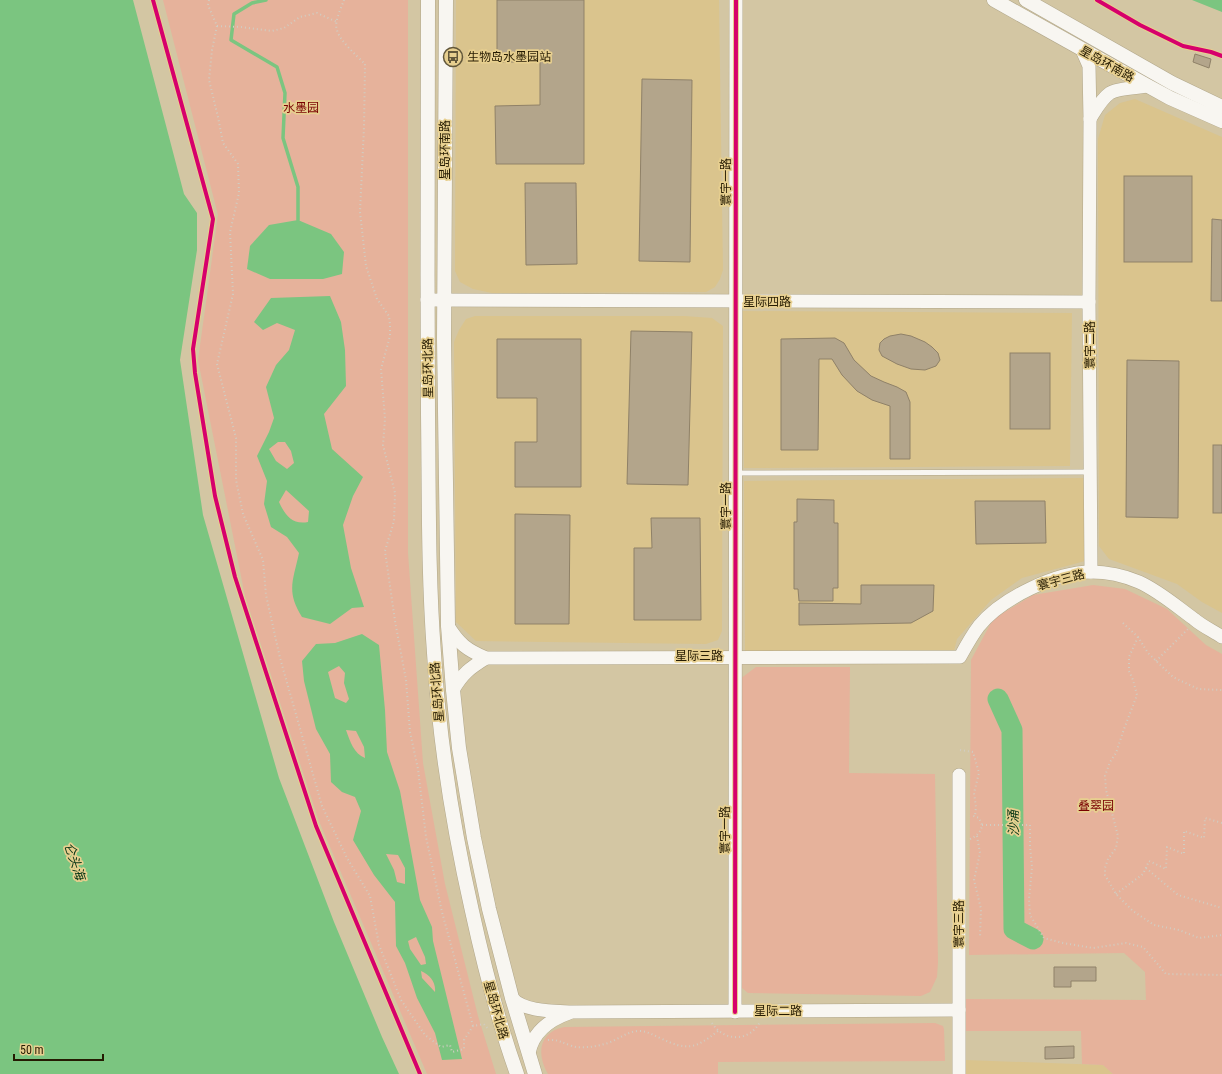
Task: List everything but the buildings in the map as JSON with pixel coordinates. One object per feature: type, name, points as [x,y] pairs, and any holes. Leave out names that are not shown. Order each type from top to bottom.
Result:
[{"type":"main road","name":"星岛环南路","points":[[427,300],[428,0]]},
{"type":"main road","name":"星岛环南路","points":[[444,301],[446,0]]},
{"type":"main road","name":"星岛环南路","points":[[994,0],[1170,98],[1222,122]]},
{"type":"main road","name":"星岛环南路","points":[[1026,0],[1172,83],[1222,107]]},
{"type":"main road","name":"星岛环北路","points":[[427,300],[430,576],[440,733],[466,886],[483,960],[505,1041],[517,1074]]},
{"type":"main road","name":"星岛环北路","points":[[444,301],[448,626],[459,748],[474,838],[489,909],[512,998],[535,1074]]},
{"type":"street","name":"寰宇一路","points":[[735,1012],[737,302],[736,0]]},
{"type":"street","name":"寰宇二路","points":[[1082,50],[1089,66],[1090,119],[1089,302],[1091,572]]},
{"type":"street","points":[[1090,119],[1109,94],[1116,91],[1148,86]]},
{"type":"street","name":"星际四路","points":[[427,300],[1089,302]]},
{"type":"street","name":"寰宇三路","points":[[960,657],[980,626],[995,610],[1014,597],[1030,588],[1049,581],[1071,574],[1091,572],[1113,574],[1138,582],[1161,594],[1195,621],[1222,637]]},
{"type":"street","name":"星际三路","points":[[448,626],[461,645],[486,658],[736,656],[960,657]]},
{"type":"street","points":[[453,690],[461,677],[470,668],[486,658]]},
{"type":"street","name":"寰宇三路","points":[[959,775],[959,1074]]},
{"type":"street","name":"星际二路","points":[[512,998],[515,1002],[523,1006],[572,1012],[959,1010]]},
{"type":"street","name":"星际二路","points":[[529,1053],[531,1044],[544,1026],[554,1019],[572,1012]]},
{"type":"lane","points":[[736,473],[1091,472]]},
{"type":"path","points":[[209,0],[208,6],[217,26],[212,50],[209,80],[223,143],[238,164],[239,193],[230,232],[233,294],[217,364],[236,438],[236,480],[243,514],[263,560],[266,595],[280,658],[322,806],[347,858],[370,896],[379,945],[401,1000],[425,1035],[441,1047],[450,1045],[452,1052],[464,1049],[464,1040],[474,1026],[484,1024],[490,1031]]},
{"type":"path","points":[[344,0],[336,22],[336,31],[365,64],[360,212],[366,266],[378,299],[389,316],[390,325],[390,336],[381,369],[384,419],[383,445],[395,493],[394,521],[385,551],[395,621],[406,680],[410,732],[418,769],[426,837],[442,912],[474,1026]]},
{"type":"path","points":[[217,26],[242,27],[272,31],[284,28],[300,17],[317,13],[336,22]]},
{"type":"path","points":[[1156,661],[1195,621]]},
{"type":"path","points":[[1123,623],[1138,637],[1148,653],[1173,678],[1198,689],[1222,690]]},
{"type":"path","points":[[1138,637],[1128,657],[1128,671],[1133,680],[1137,696],[1116,753],[1104,776],[1106,790],[1118,836],[1116,848],[1108,859],[1104,868],[1104,875],[1116,894],[1133,911],[1154,925],[1179,930],[1199,938],[1222,935]]},
{"type":"path","points":[[960,750],[973,752],[979,773],[974,793],[976,807],[975,816]]},
{"type":"path","points":[[959,814],[975,816],[979,818],[982,825],[982,829],[977,836],[970,839],[959,840]]},
{"type":"path","points":[[1116,894],[1143,874],[1149,861],[1166,869],[1167,847],[1184,854],[1184,831],[1204,838],[1205,818],[1222,824]]},
{"type":"path","points":[[982,825],[1030,825],[1032,867],[1029,899],[1030,915],[1044,938],[1063,944],[1092,948],[1126,943],[1143,947],[1166,974],[1222,975]]},
{"type":"path","points":[[977,836],[980,853],[974,880],[981,909],[980,937]]},
{"type":"path","points":[[1146,868],[1178,895],[1222,908]]},
{"type":"path","points":[[710,1020],[718,1031],[731,1037],[745,1036],[757,1028],[762,1020]]},
{"type":"path","points":[[548,1040],[558,1040],[577,1047],[591,1046],[608,1043],[629,1033],[639,1031],[650,1034],[671,1044],[684,1047],[695,1046],[718,1031]]},
{"type":"shaded area","points":[[456,0],[719,0],[723,270],[715,287],[706,292],[492,293],[473,289],[460,282],[455,271]]},
{"type":"shaded area","points":[[1135,99],[1222,137],[1222,613],[1202,602],[1177,584],[1109,559],[1099,546],[1098,139],[1105,115],[1120,103]]},
{"type":"shaded area","points":[[742,311],[1072,313],[1070,466],[744,468]]},
{"type":"shaded area","points":[[475,316],[684,316],[712,318],[723,326],[722,631],[718,640],[706,644],[476,641],[456,622],[454,342],[466,319]]},
{"type":"shaded area","points":[[1084,478],[1085,561],[1022,578],[991,600],[957,639],[954,651],[745,651],[744,481]]},
{"type":"shaded area","points":[[965,1060],[1103,1065],[1113,1074],[965,1074]]},
{"type":"green space","name":"水墨园","points":[[163,0],[408,0],[408,553],[423,763],[445,884],[478,1016],[496,1074],[427,1074],[319,821],[245,596],[198,360],[218,215]]},
{"type":"green space","name":"叠翠园","points":[[1093,585],[1125,589],[1167,609],[1206,645],[1222,654],[1222,1074],[1113,1074],[1103,1065],[1082,1064],[1081,1031],[965,1031],[965,999],[1146,1000],[1145,972],[1124,953],[969,955],[971,660],[993,619],[1033,595]]},
{"type":"green space","points":[[756,667],[850,667],[849,773],[935,774],[938,962],[937,977],[930,992],[921,996],[748,993],[742,988],[739,979],[740,679]]},
{"type":"green space","points":[[935,1023],[943,1026],[944,1029],[945,1061],[718,1062],[718,1074],[548,1074],[544,1066],[541,1052],[542,1045],[549,1034],[564,1027]]},
{"type":"water","name":"仑头海","points":[[0,0],[133,0],[184,194],[197,213],[197,250],[180,360],[203,515],[279,778],[334,922],[399,1074],[0,1074]]},
{"type":"water","points":[[1192,0],[1222,0],[1222,12]]},
{"type":"water","points":[[298,220],[331,234],[344,252],[342,274],[323,279],[270,279],[247,269],[250,246],[269,225]]},
{"type":"water","points":[[330,296],[341,322],[345,350],[346,386],[324,414],[332,449],[363,477],[353,496],[343,525],[351,568],[364,607],[352,608],[330,624],[302,617],[297,608],[292,593],[292,586],[299,553],[287,537],[271,527],[264,504],[267,481],[257,456],[274,418],[266,387],[276,365],[289,350],[295,330],[277,323],[263,330],[254,322],[271,298]],"holes":[[[278,442],[285,442],[291,451],[294,463],[287,469],[276,461],[269,449]],[[286,490],[309,511],[308,522],[302,523],[293,520],[284,511],[279,502]]]},
{"type":"water","points":[[362,634],[379,645],[387,752],[400,791],[420,900],[432,927],[433,941],[462,1059],[442,1060],[435,1033],[417,998],[405,963],[396,946],[395,902],[374,875],[353,840],[361,811],[355,797],[342,792],[331,782],[330,754],[316,729],[304,681],[302,661],[316,644],[335,643]],"holes":[[[339,666],[345,673],[344,683],[349,699],[346,703],[335,698],[328,672]],[[346,730],[356,731],[364,747],[365,758],[355,750]],[[386,854],[398,855],[405,868],[405,884],[397,882],[394,870]],[[416,937],[425,957],[426,964],[421,965],[410,949],[408,941]],[[421,971],[432,979],[435,992],[422,978]]]},
{"type":"waterway","points":[[266,0],[252,3],[234,14],[231,40],[277,67],[285,93],[283,138],[298,187],[298,220]]},
{"type":"waterway","name":"沙涌","points":[[998,699],[1012,730],[1014,929],[1033,939]]},
{"type":"cycle path","points":[[153,0],[213,219],[193,349],[195,373],[215,496],[235,577],[316,826],[420,1074]]},
{"type":"cycle path","points":[[735,1012],[736,0]]},
{"type":"cycle path","points":[[1097,0],[1140,25],[1183,46],[1222,56]]},
{"type":"place","name":"生物岛水墨园站","points":[[453,57]]}]
